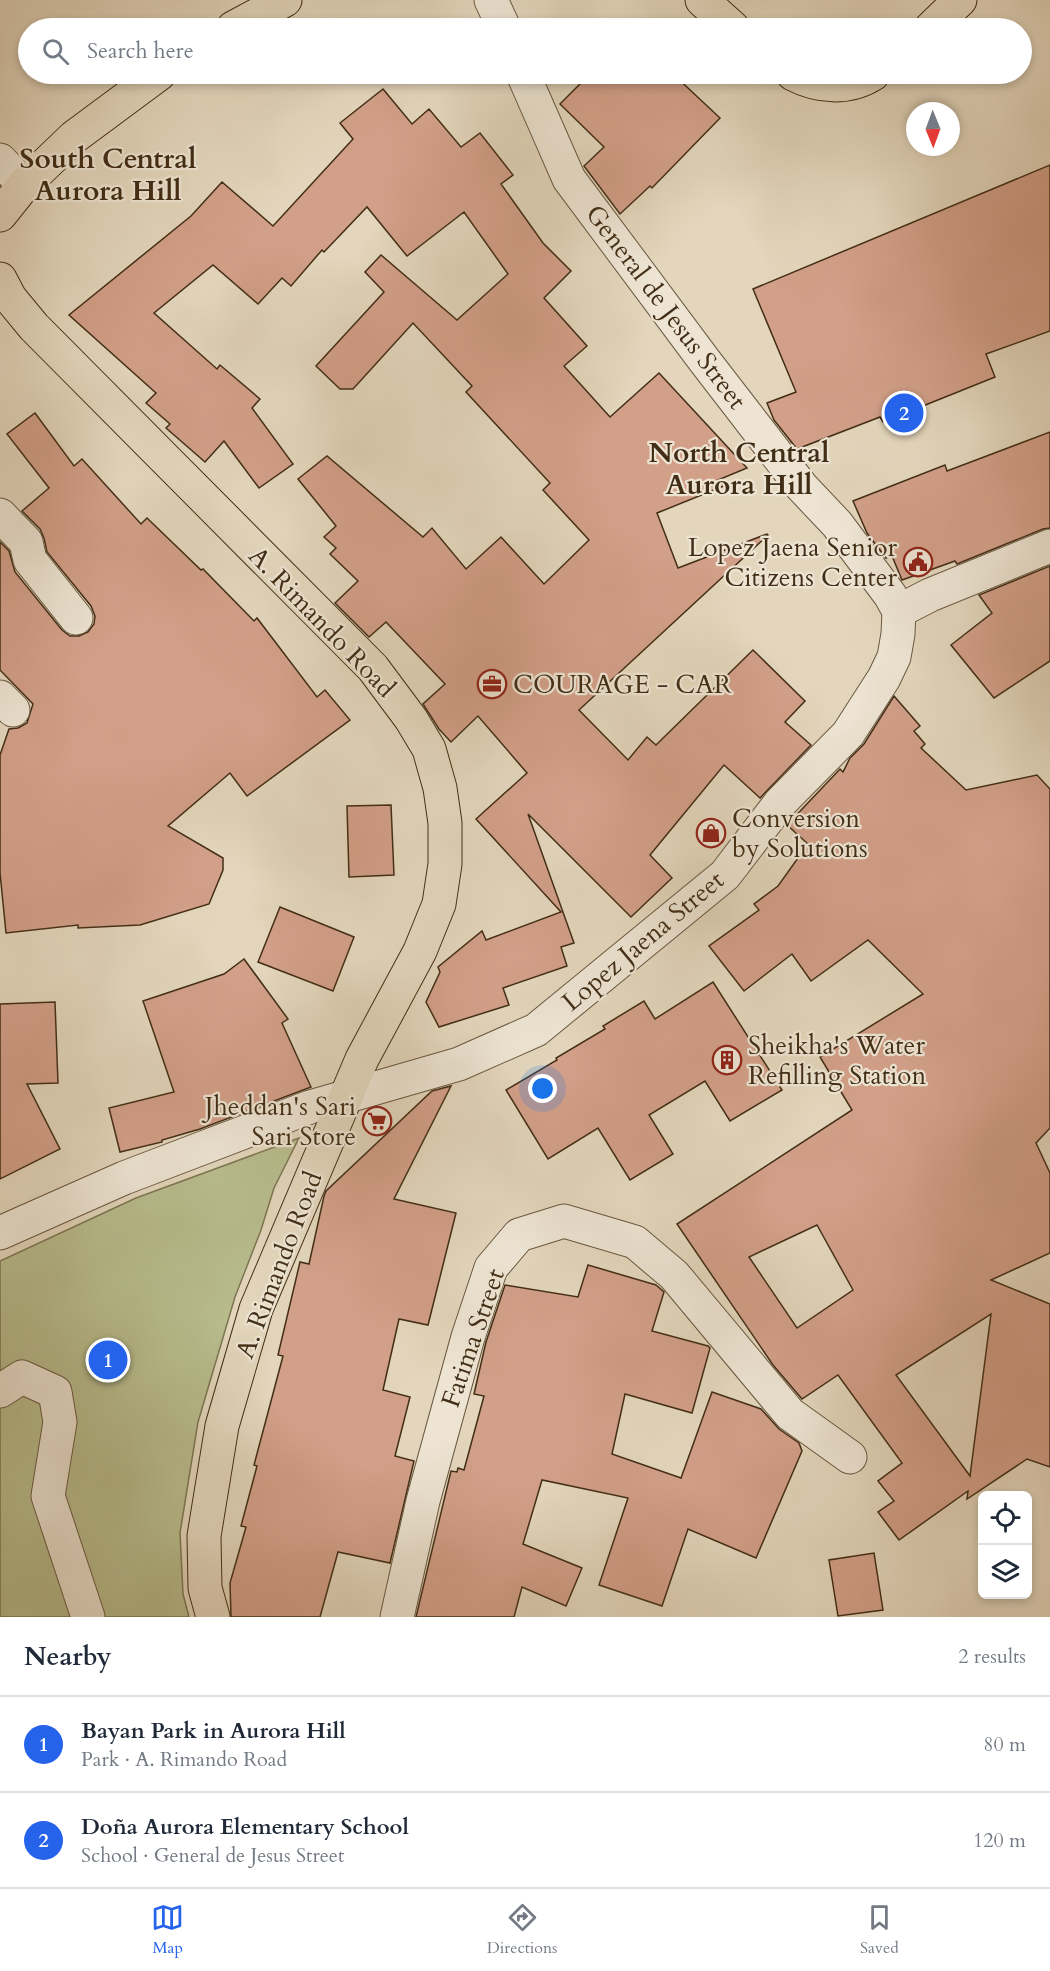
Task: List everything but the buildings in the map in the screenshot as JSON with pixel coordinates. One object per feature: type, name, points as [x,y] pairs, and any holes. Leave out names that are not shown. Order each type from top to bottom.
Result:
[{"type":"main road","points":[[252,18],[285,0]]},
{"type":"main road","points":[[702,0],[723,18]]},
{"type":"main road","points":[[941,18],[960,0]]},
{"type":"main road","points":[[0,215],[24,185],[74,137],[146,84]]},
{"type":"main road","points":[[824,84],[836,86],[843,84]]},
{"type":"main road","name":"A. Rimando Road","points":[[0,279],[10,298],[34,327],[374,668],[411,719],[429,749],[440,788],[445,823],[445,864],[439,904],[420,951],[362,1059],[256,1309],[222,1426],[204,1536],[205,1588],[213,1617]]},
{"type":"street","points":[[491,0],[499,18]]},
{"type":"street","name":"General de Jesus Street","points":[[527,84],[568,178],[802,487],[837,524],[890,595],[899,611]]},
{"type":"street","points":[[0,160],[24,185]]},
{"type":"street","points":[[0,516],[26,542],[30,560],[76,618]]},
{"type":"street","points":[[899,611],[930,595],[1050,546]]},
{"type":"street","name":"Lopez Jaena Street","points":[[0,1233],[124,1178],[310,1107],[459,1064],[536,1030],[725,875],[780,803],[848,734],[884,678],[894,657],[899,611]]},
{"type":"street","name":"Fatima Street","points":[[397,1617],[423,1501],[468,1337],[491,1268],[519,1235],[564,1221],[635,1242],[674,1275],[790,1414],[849,1456]]},
{"type":"street","points":[[0,1391],[22,1377],[55,1392],[60,1422],[48,1496],[88,1617]]},
{"type":"green space","points":[[299,1138],[274,1188],[261,1230],[235,1297],[198,1422],[180,1533],[183,1594],[189,1617],[0,1617],[0,1261],[136,1198]]},
{"type":"place","name":"Doña Aurora Elementary School","points":[[904,413]]},
{"type":"place","name":"Lopez Jaena Senior Citizens Center","points":[[918,562]]},
{"type":"place","name":"COURAGE - CAR","points":[[492,684]]},
{"type":"place","name":"Conversion by Solutions","points":[[711,833]]},
{"type":"place","name":"Sheikha's Water Refilling Station","points":[[727,1060]]},
{"type":"place","name":"Jheddan's Sari Sari Store","points":[[377,1121]]},
{"type":"place","name":"Bayan Park in Aurora Hill","points":[[108,1360]]},
{"type":"district","name":"South Central Aurora Hill","points":[[108,175]]},
{"type":"district","name":"North Central Aurora Hill","points":[[739,469]]}]
